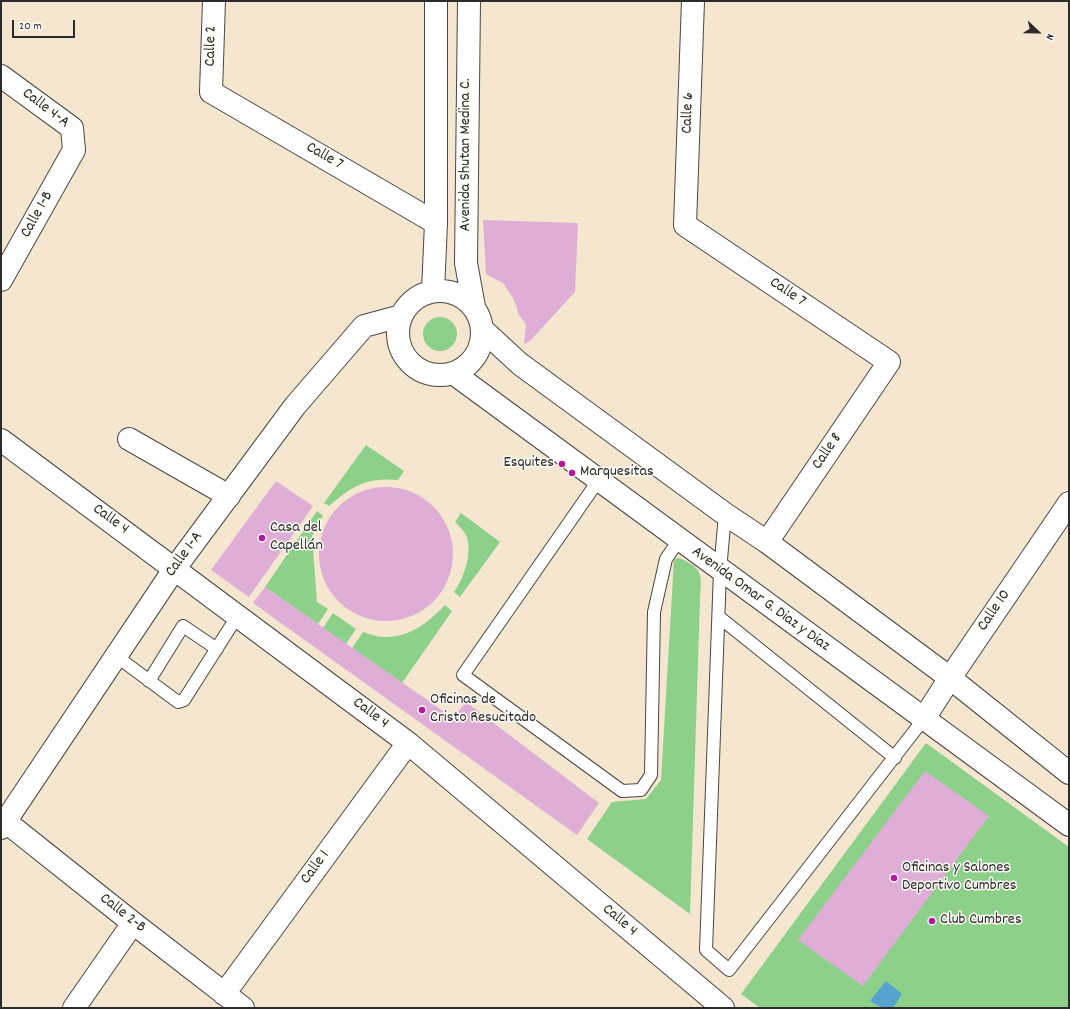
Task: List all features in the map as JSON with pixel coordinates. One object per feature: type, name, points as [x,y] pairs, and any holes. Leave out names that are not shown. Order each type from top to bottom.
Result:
[{"type":"street","name":"Calle 2","points":[[211,92],[214,1]]},
{"type":"street","name":"Avenida Shutan Medina C.","points":[[433,291],[436,223],[436,1]]},
{"type":"street","name":"Avenida Shutan Medina C.","points":[[469,1],[466,263],[474,308]]},
{"type":"street","name":"Calle 6","points":[[684,224],[693,1]]},
{"type":"street","name":"Calle 4-A","points":[[1,76],[72,128],[74,150]]},
{"type":"street","name":"Calle 7","points":[[211,92],[436,223]]},
{"type":"street","name":"Calle 1-B","points":[[1,280],[74,150]]},
{"type":"street","name":"Calle 7","points":[[684,224],[889,362]]},
{"type":"street","points":[[433,291],[448,291],[462,297],[474,308],[482,329],[481,343],[475,356],[466,366],[453,373],[441,375],[428,374],[416,368],[407,360],[401,349],[398,336],[401,316],[414,300],[433,291]]},
{"type":"street","name":"Calle 1-A","points":[[2,822],[175,568],[295,406],[364,326],[401,316]]},
{"type":"street","points":[[482,329],[520,364],[725,514],[767,542],[950,678],[1069,773]]},
{"type":"street","name":"Calle 8","points":[[767,542],[889,362]]},
{"type":"street","name":"Avenida Omar G. Diaz y Diaz","points":[[453,373],[923,720],[1069,825]]},
{"type":"street","points":[[129,439],[229,496]]},
{"type":"street","name":"Calle 4","points":[[1,440],[175,568],[408,743],[723,1008]]},
{"type":"street","name":"Calle 10","points":[[923,720],[1069,503]]},
{"type":"street","name":"Calle 1","points":[[224,994],[408,743]]},
{"type":"street","name":"Calle 2-B","points":[[2,822],[244,1008]]},
{"type":"street","points":[[74,1008],[133,923]]},
{"type":"lane","points":[[598,481],[463,675],[622,791],[640,790],[651,775],[654,612],[666,559],[679,540]]},
{"type":"lane","points":[[725,514],[720,571],[706,950],[730,970],[923,720]]},
{"type":"lane","points":[[116,656],[178,702],[184,700],[238,615]]},
{"type":"lane","points":[[719,617],[895,758]]},
{"type":"lane","points":[[149,681],[183,626],[216,649]]},
{"type":"green space","points":[[443,317],[450,319],[455,324],[457,334],[455,344],[450,349],[437,351],[430,349],[425,344],[423,331],[425,324],[430,319]]},
{"type":"green space","points":[[366,445],[404,471],[398,480],[377,480],[360,484],[345,493],[329,506],[324,503]]},
{"type":"green space","points":[[317,511],[323,516],[312,536],[317,602],[328,609],[318,624],[265,587]]},
{"type":"green space","points":[[461,513],[500,542],[460,597],[454,592],[464,573],[468,558],[467,537],[455,522]]},
{"type":"green space","points":[[679,558],[693,565],[697,569],[701,578],[690,914],[587,839],[612,802],[646,799],[661,780],[674,559]]},
{"type":"green space","points":[[445,605],[452,611],[402,683],[352,648],[363,632],[381,637],[402,635],[418,628]]},
{"type":"green space","points":[[333,613],[356,629],[346,644],[323,628]]},
{"type":"green space","name":"Club Cumbres","points":[[926,743],[1069,847],[1069,1008],[760,1008],[741,994]]},
{"type":"water","points":[[886,981],[902,994],[893,1008],[882,1008],[870,1001]]},
{"type":"building","points":[[483,220],[578,223],[575,292],[530,341],[524,344],[526,324],[519,315],[514,300],[503,283],[486,274]]},
{"type":"building","name":"Casa del Capellán","points":[[276,481],[313,506],[249,597],[211,570]]},
{"type":"building","points":[[379,487],[393,487],[412,492],[434,506],[448,528],[452,541],[452,567],[448,580],[434,602],[412,616],[393,621],[379,621],[360,616],[338,602],[324,580],[319,561],[319,547],[324,528],[338,506],[360,492]]},
{"type":"building","name":"Oficinas de Cristo Resucitado","points":[[265,587],[453,718],[466,702],[599,803],[577,835],[253,603]]},
{"type":"building","name":"Oficinas y Salones Deportivo Cumbres","points":[[925,771],[989,816],[863,986],[798,940]]},
{"type":"place","name":"Esquites","points":[[562,464]]},
{"type":"place","name":"Marquesitas","points":[[572,473]]},
{"type":"place","name":"Casa del Capellán","points":[[262,538]]},
{"type":"place","name":"Oficinas de Cristo Resucitado","points":[[422,710]]},
{"type":"place","name":"Oficinas y Salones Deportivo Cumbres","points":[[894,878]]},
{"type":"place","name":"Club Cumbres","points":[[932,921]]}]
